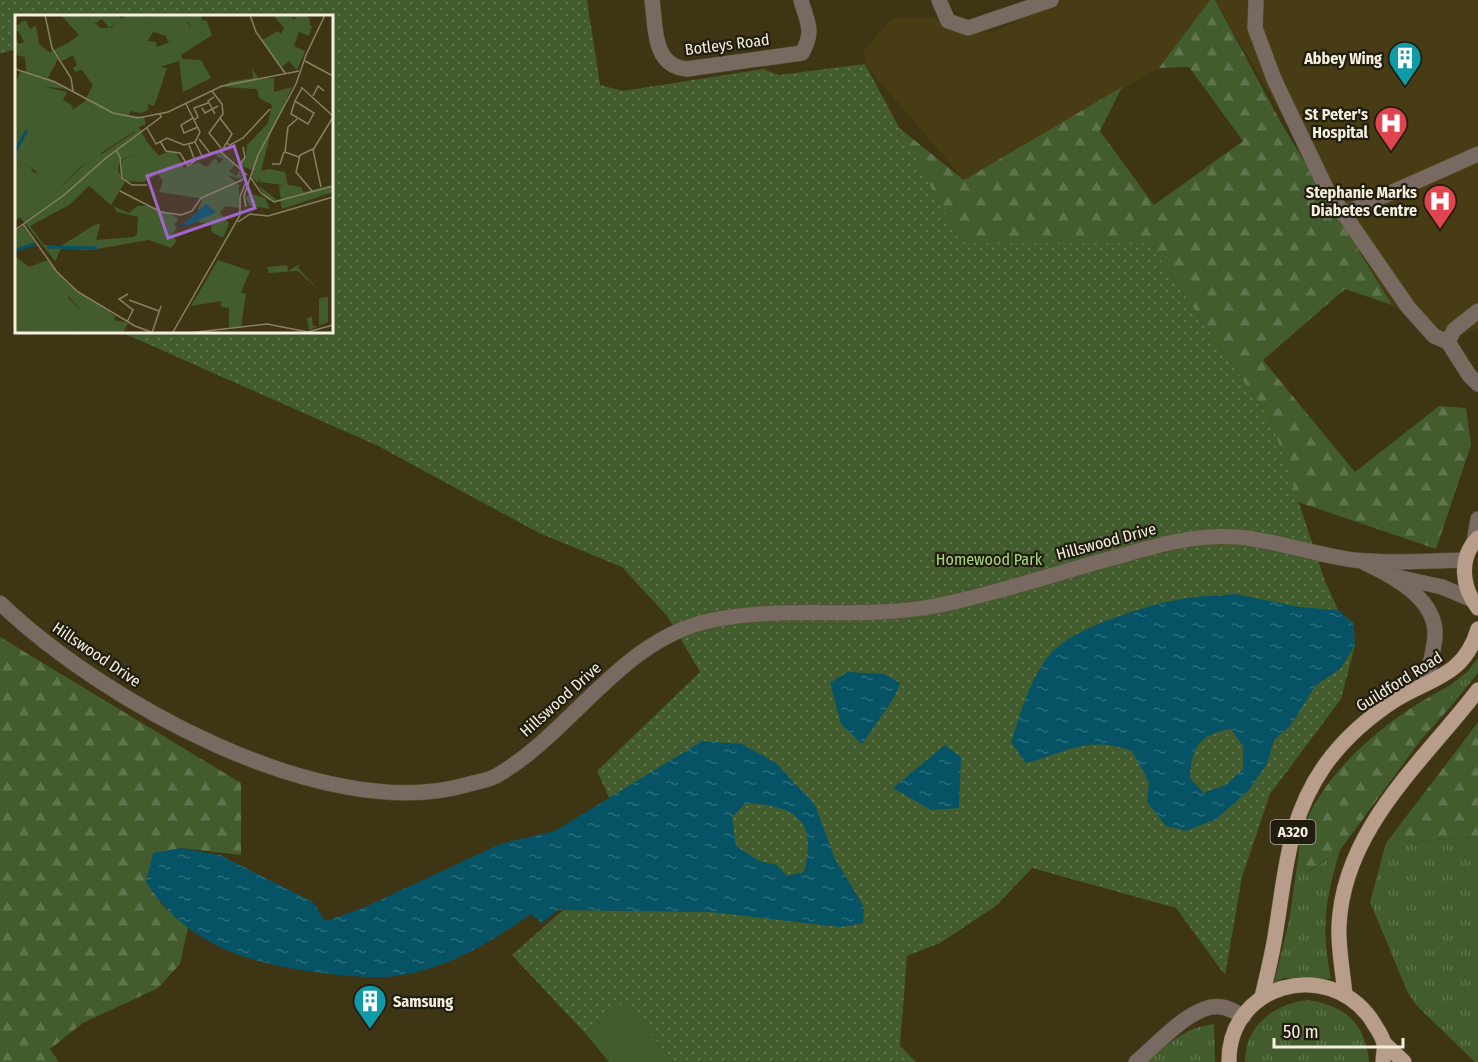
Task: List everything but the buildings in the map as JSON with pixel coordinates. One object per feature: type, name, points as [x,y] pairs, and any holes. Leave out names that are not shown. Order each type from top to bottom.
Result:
[{"type":"main road","points":[[1474,604],[1466,587],[1465,560],[1476,540]]},
{"type":"main road","name":"Guildford Road","points":[[1262,997],[1276,931],[1285,859],[1299,810],[1326,765],[1361,725],[1426,682],[1460,664],[1472,648],[1478,629]]},
{"type":"main road","points":[[1345,995],[1338,927],[1351,864],[1374,820],[1393,793],[1478,690]]},
{"type":"main road","points":[[1229,1062],[1233,1035],[1244,1016],[1262,997],[1278,989],[1312,984],[1330,987],[1345,995],[1366,1012],[1384,1042],[1404,1062]]},
{"type":"main road","points":[[1383,1062],[1384,1042]]},
{"type":"street","name":"Botleys Road","points":[[652,0],[659,49],[663,58],[677,68],[687,69],[802,53],[810,38],[809,22],[801,0]]},
{"type":"street","points":[[939,0],[948,21],[968,28],[1051,0]]},
{"type":"street","points":[[1257,0],[1255,28],[1274,79],[1326,188],[1408,307],[1434,336],[1448,342],[1478,384]]},
{"type":"street","points":[[1343,214],[1478,154]]},
{"type":"street","points":[[1448,342],[1454,330],[1478,311]]},
{"type":"street","points":[[1476,540],[1478,519]]},
{"type":"street","name":"Hillswood Drive","points":[[0,603],[22,624],[75,663],[154,714],[236,754],[314,780],[372,792],[440,793],[493,777],[549,738],[606,680],[669,635],[710,620],[771,613],[852,615],[932,606],[1178,539],[1237,537],[1359,561],[1465,560]]},
{"type":"street","name":"Hillswood Drive","points":[[1359,561],[1391,575],[1442,588],[1474,604]]},
{"type":"street","name":"Hillswood Drive","points":[[1391,575],[1410,590],[1428,609],[1435,634],[1426,682]]},
{"type":"street","points":[[1136,1062],[1170,1031],[1200,1011],[1223,1006],[1244,1016]]},
{"type":"shaded area","points":[[1060,0],[1210,0],[1159,68],[964,180],[865,64],[864,50],[892,18],[936,18],[958,33],[995,32]]},
{"type":"shaded area","name":"St Peter's Hospital","points":[[1215,0],[1478,0],[1478,328],[1448,342],[1392,305]]},
{"type":"green space","name":"Homewood Park","points":[[0,0],[587,0],[600,85],[623,91],[763,69],[779,75],[865,64],[961,243],[1149,243],[1272,423],[1325,581],[1338,610],[1353,623],[1355,645],[1341,699],[1270,794],[1242,877],[1225,975],[1176,908],[1032,868],[996,906],[940,943],[907,956],[900,1046],[916,1062],[674,1062],[624,1003],[585,1033],[512,955],[563,910],[660,911],[597,771],[700,672],[668,617],[622,567],[539,533],[378,446],[123,333],[333,333],[333,15],[15,15],[15,49],[0,54]]},
{"type":"green space","points":[[1210,0],[1215,0],[1280,121],[1392,305],[1345,289],[1263,360],[1355,472],[1439,406],[1466,408],[1471,445],[1436,549],[1298,502],[1272,423],[1149,243],[961,243],[898,127],[964,180],[1122,87],[1100,131],[1154,205],[1243,141],[1189,67],[1159,68]]},
{"type":"green space","points":[[0,637],[241,783],[241,855],[181,848],[160,903],[188,927],[180,964],[158,988],[83,1023],[50,1049],[59,1062],[0,1062]]},
{"type":"green space","points":[[1478,658],[1478,673],[1452,705],[1449,686],[1468,671]]},
{"type":"green space","points":[[1449,686],[1452,705],[1420,741],[1340,850],[1308,872],[1297,866],[1303,829],[1314,806],[1344,764],[1363,745],[1405,712]]},
{"type":"green space","points":[[1478,722],[1478,837],[1386,843],[1473,729]]},
{"type":"green space","points":[[1478,837],[1478,1062],[1475,1062],[1416,1005],[1407,991],[1370,902],[1386,843]]},
{"type":"green space","points":[[1340,850],[1326,914],[1326,944],[1331,979],[1284,978],[1274,983],[1289,921],[1297,866],[1309,872]]},
{"type":"green space","points":[[1308,1000],[1333,1007],[1351,1019],[1363,1037],[1369,1062],[1245,1062],[1250,1037],[1264,1019],[1284,1006]]},
{"type":"green space","points":[[624,1003],[674,1062],[609,1062],[585,1033]]},
{"type":"green space","points":[[1214,1024],[1215,1062],[1147,1062],[1185,1033]]},
{"type":"water","points":[[1235,594],[1300,607],[1338,610],[1353,623],[1355,645],[1341,668],[1315,686],[1290,726],[1274,740],[1267,764],[1248,791],[1216,819],[1186,831],[1166,826],[1147,802],[1149,782],[1132,751],[1117,746],[1078,747],[1026,763],[1011,742],[1037,674],[1050,654],[1061,645],[1091,627],[1162,603]],"holes":[[[1231,729],[1243,746],[1243,769],[1226,785],[1203,793],[1190,778],[1195,750],[1212,734]]]},
{"type":"water","points":[[848,672],[884,674],[900,683],[895,696],[862,744],[841,724],[830,683]]},
{"type":"water","points":[[702,741],[742,744],[776,763],[815,805],[835,859],[864,907],[863,923],[841,927],[711,912],[558,910],[542,923],[531,914],[483,945],[431,968],[405,975],[357,976],[277,966],[227,950],[183,924],[163,905],[146,882],[153,853],[181,848],[220,855],[313,902],[325,921],[363,908],[500,844],[555,831]],"holes":[[[746,803],[790,812],[805,828],[808,854],[804,872],[787,876],[777,865],[759,861],[736,846],[732,817]]]},
{"type":"water","points":[[945,745],[961,757],[959,808],[931,810],[893,788]]},
{"type":"place","name":"Abbey Wing","points":[[1405,87]]},
{"type":"place","name":"St Peter's Hospital","points":[[1391,152]]},
{"type":"place","name":"Stephanie Marks Diabetes Centre","points":[[1440,230]]},
{"type":"place","name":"Samsung","points":[[370,1030]]}]
